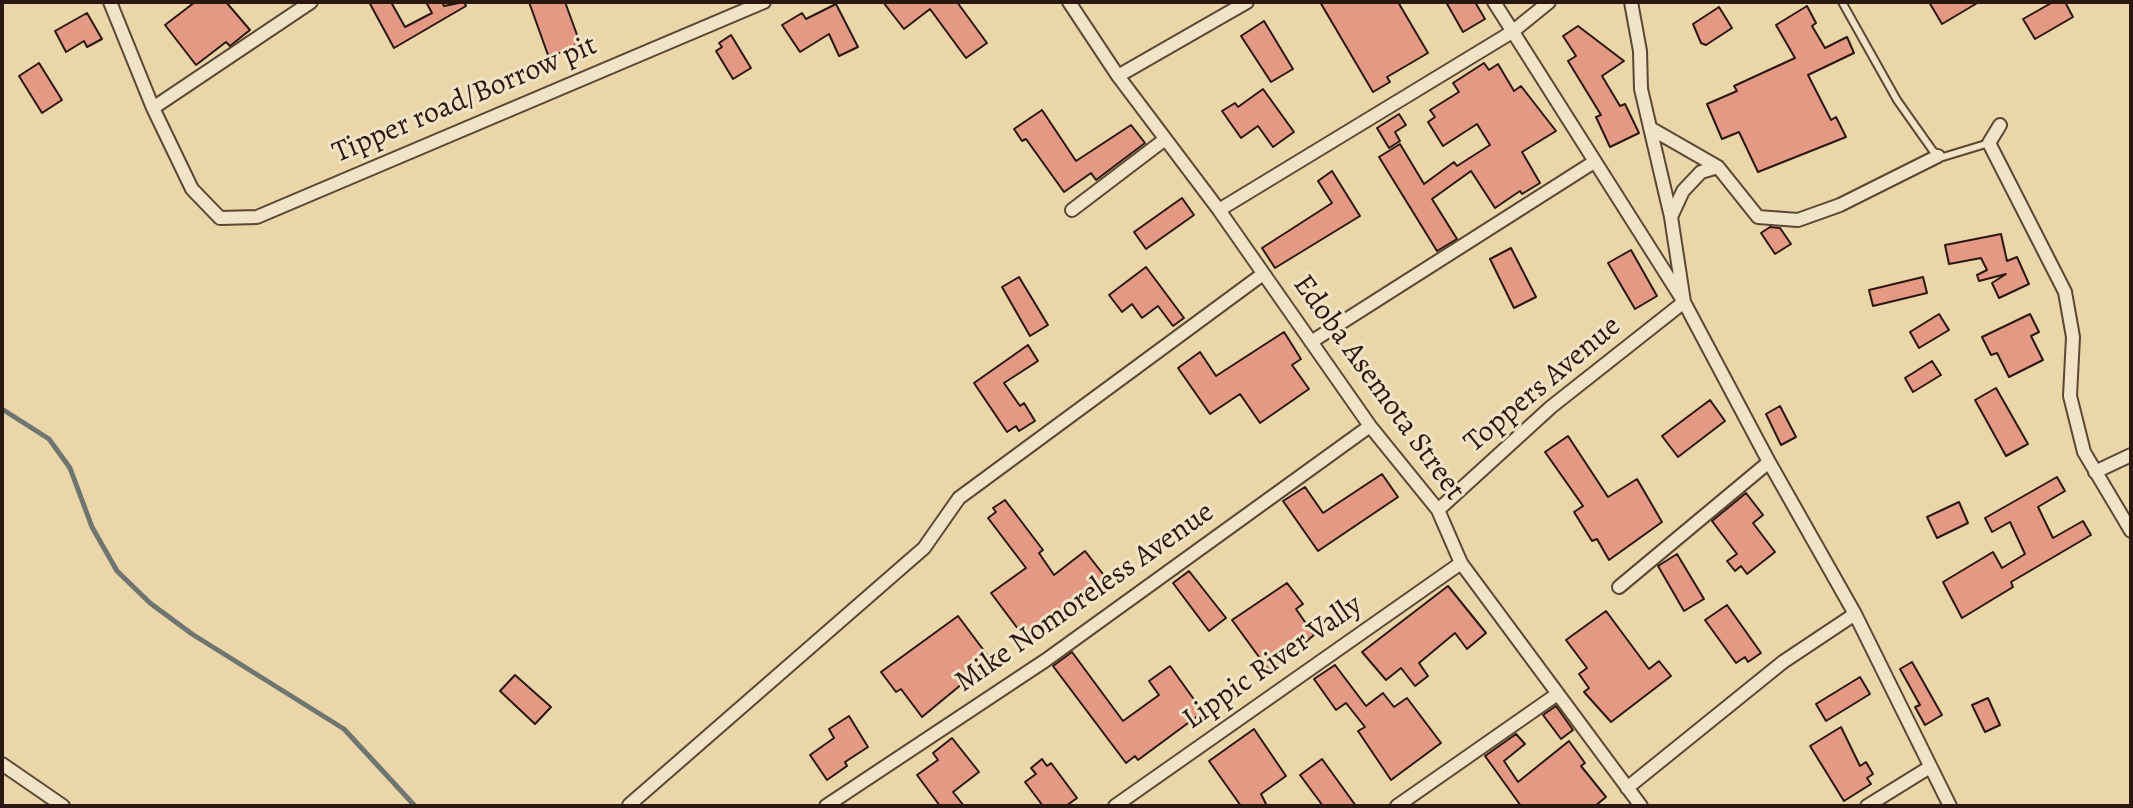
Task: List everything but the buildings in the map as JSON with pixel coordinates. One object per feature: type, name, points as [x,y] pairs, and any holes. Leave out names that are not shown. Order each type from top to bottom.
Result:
[{"type":"street","name":"Tipper road/Borrow pit","points":[[110,2],[153,108],[192,189],[220,218],[257,217],[764,2]]},
{"type":"street","points":[[153,108],[311,2]]},
{"type":"street","name":"Edoba Asemota Street","points":[[1069,2],[1118,76],[1219,210],[1370,426],[1438,510],[1461,563],[1641,806]]},
{"type":"street","points":[[1118,76],[1247,2]]},
{"type":"street","points":[[1494,2],[1684,302],[1855,614],[1950,806]]},
{"type":"street","points":[[1219,210],[1512,32],[1549,2]]},
{"type":"street","points":[[1631,2],[1640,51],[1641,89],[1671,217],[1684,302]]},
{"type":"street","points":[[2000,125],[1989,143],[2065,292],[2073,337],[2070,396],[2084,452],[2131,531]]},
{"type":"street","points":[[1650,128],[1718,167],[1758,217],[1798,220],[1840,205],[1938,156]]},
{"type":"street","points":[[1072,210],[1164,140]]},
{"type":"street","points":[[1311,342],[1594,162]]},
{"type":"street","points":[[1671,217],[1683,191],[1701,172],[1718,167]]},
{"type":"street","points":[[629,805],[924,548],[959,498],[1263,274]]},
{"type":"street","name":"Toppers Avenue","points":[[1438,510],[1551,407],[1684,302]]},
{"type":"street","name":"Mike Nomoreless Avenue","points":[[826,806],[1046,660],[1370,426]]},
{"type":"street","points":[[2095,472],[2131,455]]},
{"type":"street","points":[[1619,587],[1769,462]]},
{"type":"street","name":"Lippic River Vally","points":[[1115,806],[1461,563]]},
{"type":"street","points":[[1627,788],[1783,662],[1855,614]]},
{"type":"street","points":[[1397,806],[1556,695]]},
{"type":"street","points":[[2,764],[60,805]]},
{"type":"street","points":[[1867,806],[1930,767]]},
{"type":"lane","points":[[1842,2],[1897,100],[1938,156],[1989,143]]},
{"type":"waterway","points":[[2,409],[49,439],[70,468],[92,527],[117,571],[150,603],[192,634],[344,729],[415,806]]}]
